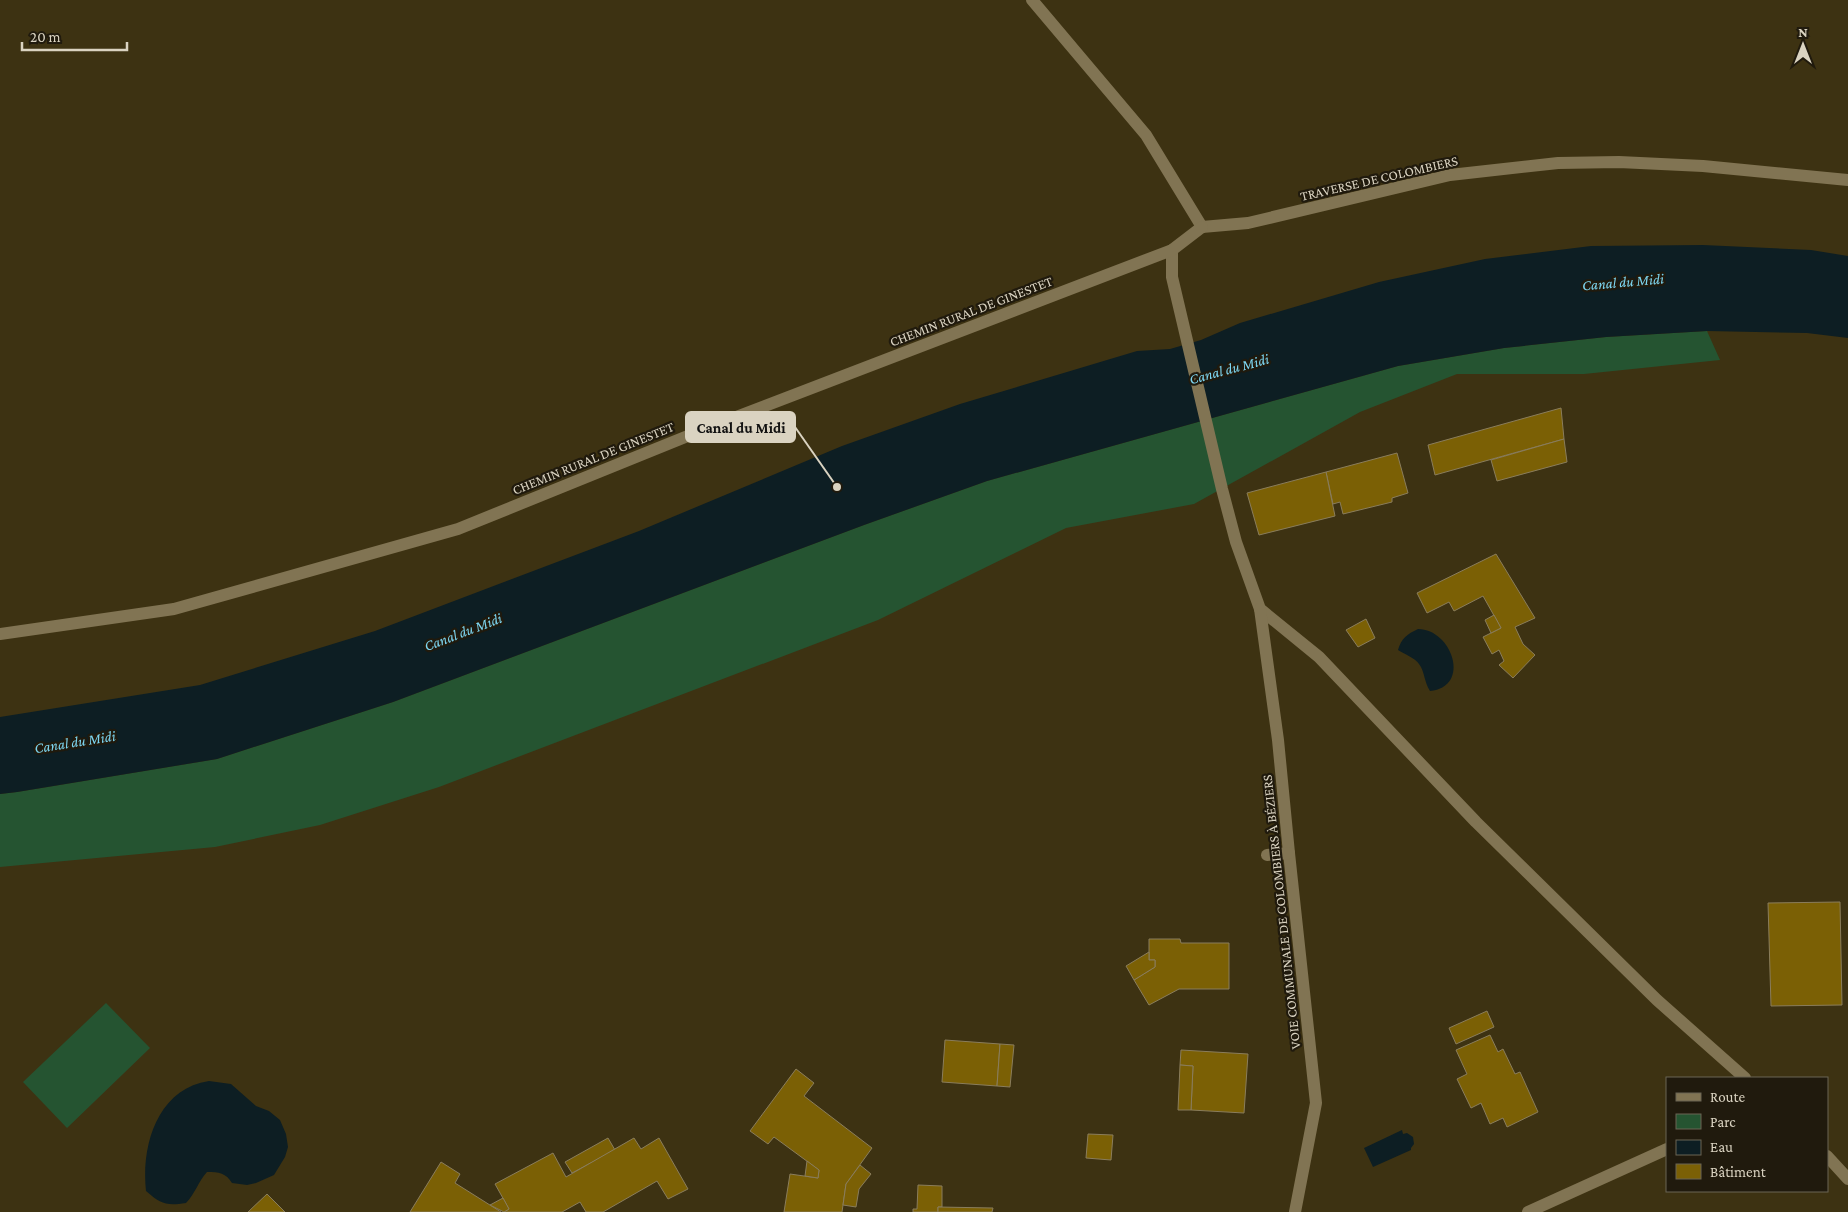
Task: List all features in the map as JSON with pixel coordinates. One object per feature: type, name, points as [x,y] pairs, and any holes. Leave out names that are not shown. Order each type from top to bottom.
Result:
[{"type":"street","points":[[1032,0],[1146,135],[1202,227]]},
{"type":"street","name":"TRAVERSE DE COLOMBIERS","points":[[1202,227],[1248,223],[1450,175],[1558,163],[1619,162],[1703,166],[1848,180]]},
{"type":"street","name":"CHEMIN RURAL DE GINESTET","points":[[0,634],[174,608],[458,530],[710,427],[1172,250],[1202,227]]},
{"type":"street","name":"VOIE COMMUNALE DE COLOMBIERS À BÉZIERS","points":[[1172,250],[1172,276],[1217,472],[1236,542],[1260,608],[1278,740],[1316,1103],[1295,1212]]},
{"type":"street","points":[[1260,608],[1319,656],[1476,822],[1657,1000],[1744,1077]]},
{"type":"street","points":[[1267,855],[1289,853]]},
{"type":"street","points":[[1528,1212],[1666,1148]]},
{"type":"street","points":[[1828,1157],[1848,1179]]},
{"type":"green space","points":[[1707,331],[1720,360],[1584,374],[1457,374],[1360,412],[1194,504],[1066,528],[878,620],[439,787],[320,825],[215,847],[0,867],[0,794],[217,759],[393,702],[864,525],[987,481],[1398,366],[1504,348],[1606,337]]},
{"type":"green space","points":[[106,1003],[150,1048],[67,1128],[23,1082]]},
{"type":"water","points":[[1703,245],[1811,250],[1848,256],[1848,338],[1807,333],[1707,331],[1606,337],[1504,348],[1398,366],[987,481],[864,525],[393,702],[217,759],[0,794],[0,717],[200,685],[375,631],[639,531],[842,446],[960,404],[1137,351],[1170,349],[1201,340],[1240,323],[1379,282],[1485,259],[1591,246]]},
{"type":"water","points":[[1418,629],[1430,632],[1440,638],[1448,648],[1454,670],[1451,680],[1443,687],[1430,691],[1419,664],[1398,650],[1405,637]]},
{"type":"water","points":[[209,1081],[231,1084],[256,1106],[269,1111],[280,1120],[286,1134],[288,1147],[285,1157],[274,1175],[256,1183],[247,1185],[232,1183],[222,1174],[207,1172],[186,1203],[164,1203],[146,1191],[146,1156],[156,1122],[165,1107],[177,1095],[191,1086]]},
{"type":"water","points":[[1402,1130],[1403,1134],[1407,1133],[1413,1137],[1414,1144],[1411,1150],[1373,1167],[1364,1148]]},
{"type":"building","points":[[1561,408],[1564,439],[1435,475],[1428,445]]},
{"type":"building","points":[[1564,439],[1567,462],[1497,481],[1491,460]]},
{"type":"building","points":[[1397,453],[1408,493],[1392,498],[1392,502],[1343,514],[1340,502],[1333,504],[1326,472]]},
{"type":"building","points":[[1326,472],[1335,516],[1259,535],[1247,493]]},
{"type":"building","points":[[1496,554],[1535,618],[1515,627],[1523,644],[1535,655],[1513,678],[1499,665],[1504,661],[1499,650],[1492,654],[1483,637],[1501,628],[1483,596],[1454,611],[1449,602],[1427,613],[1417,593]]},
{"type":"building","points":[[1494,615],[1501,628],[1491,633],[1485,620]]},
{"type":"building","points":[[1366,619],[1375,638],[1358,647],[1346,630]]},
{"type":"building","points":[[1840,902],[1842,1005],[1771,1006],[1768,903]]},
{"type":"building","points":[[1149,939],[1180,939],[1181,943],[1229,943],[1229,989],[1179,989],[1149,1005],[1134,980],[1155,967],[1155,960],[1149,960]]},
{"type":"building","points":[[1149,952],[1149,960],[1155,960],[1155,967],[1134,980],[1126,966]]},
{"type":"building","points":[[1487,1011],[1494,1027],[1456,1044],[1449,1028]]},
{"type":"building","points":[[1490,1035],[1498,1052],[1503,1049],[1515,1074],[1520,1072],[1538,1112],[1507,1127],[1503,1118],[1490,1124],[1481,1103],[1471,1108],[1457,1079],[1467,1074],[1456,1050]]},
{"type":"building","points":[[945,1040],[1000,1044],[997,1086],[942,1082]]},
{"type":"building","points":[[1000,1044],[1014,1045],[1010,1087],[997,1086]]},
{"type":"building","points":[[1181,1050],[1248,1054],[1244,1113],[1191,1110],[1193,1066],[1180,1065]]},
{"type":"building","points":[[1180,1065],[1193,1066],[1191,1110],[1178,1110]]},
{"type":"building","points":[[796,1069],[814,1083],[804,1096],[872,1148],[846,1184],[842,1212],[784,1212],[790,1174],[818,1178],[819,1170],[774,1137],[768,1144],[750,1131]]},
{"type":"building","points":[[1088,1134],[1113,1135],[1111,1160],[1086,1158]]},
{"type":"building","points":[[608,1138],[615,1150],[572,1173],[565,1162]]},
{"type":"building","points":[[634,1138],[641,1149],[659,1138],[688,1189],[668,1199],[657,1181],[603,1212],[586,1212],[580,1202],[562,1212],[504,1212],[509,1209],[495,1184],[553,1153],[566,1177]]},
{"type":"building","points":[[807,1161],[819,1170],[818,1178],[805,1176]]},
{"type":"building","points":[[441,1162],[460,1174],[455,1183],[501,1212],[410,1212]]},
{"type":"building","points":[[860,1165],[871,1174],[859,1189],[856,1207],[843,1205],[846,1184]]},
{"type":"building","points":[[918,1185],[942,1186],[942,1207],[938,1207],[938,1212],[913,1212],[913,1209],[917,1209]]},
{"type":"building","points":[[267,1194],[285,1212],[248,1212]]},
{"type":"building","points":[[503,1198],[509,1209],[504,1212],[490,1205]]},
{"type":"building","points":[[938,1207],[993,1208],[992,1212],[938,1212]]},
{"type":"place","name":"Canal du Midi","points":[[837,487]]}]
